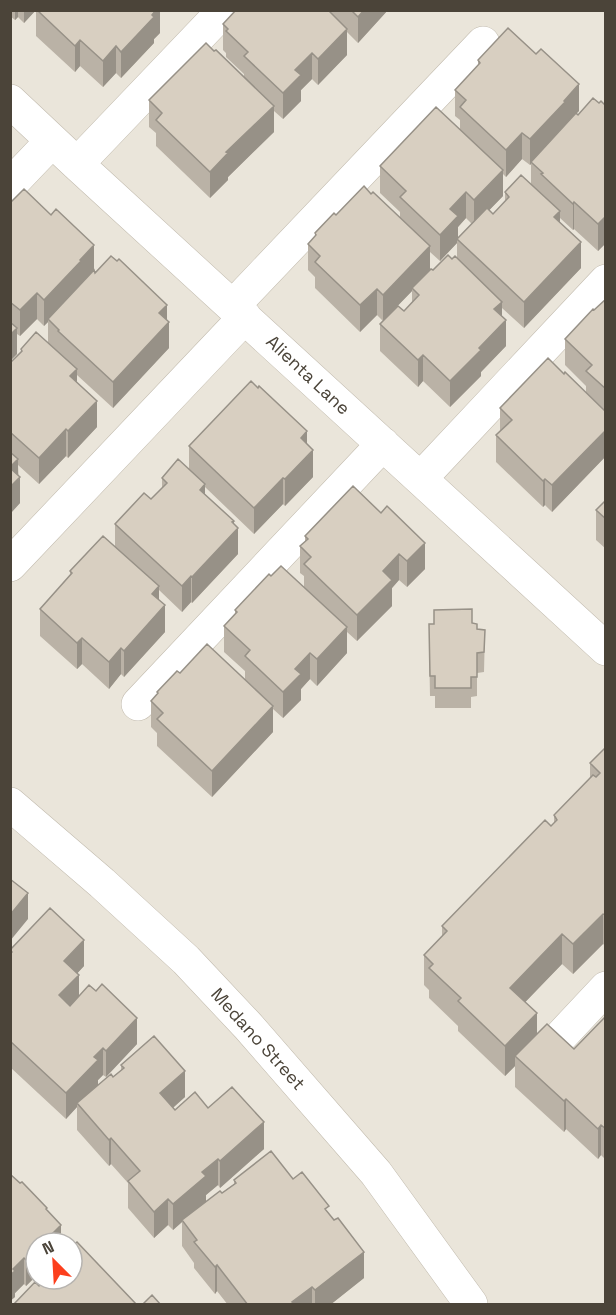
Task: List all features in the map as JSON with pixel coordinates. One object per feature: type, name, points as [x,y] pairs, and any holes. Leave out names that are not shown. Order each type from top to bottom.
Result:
[{"type":"street","points":[[77,164],[224,10]]},
{"type":"street","points":[[10,565],[483,43]]},
{"type":"street","name":"Alienta Lane","points":[[10,101],[606,649]]},
{"type":"street","points":[[10,185],[52,141]]},
{"type":"street","points":[[421,478],[606,281]]},
{"type":"street","points":[[138,704],[383,444]]},
{"type":"street","name":"Medano Street","points":[[10,804],[102,883],[186,960],[248,1026],[376,1173],[471,1305]]},
{"type":"street","points":[[562,1035],[606,988]]},
{"type":"shaded area","points":[[10,11],[605,11],[605,1304],[11,1304]]},
{"type":"building","points":[[37,10],[156,10],[152,15],[154,17],[121,52],[116,46],[103,61],[80,40],[75,46]]},
{"type":"building","points":[[236,10],[328,10],[347,29],[318,59],[312,53],[295,70],[301,75],[283,93],[244,56],[248,52],[226,31],[228,29],[223,24]]},
{"type":"building","points":[[351,10],[364,10],[358,17]]},
{"type":"building","points":[[508,28],[536,54],[541,49],[579,84],[530,139],[522,133],[506,150],[460,107],[466,100],[455,90],[480,63],[478,60]]},
{"type":"building","points":[[206,43],[274,106],[226,152],[228,153],[210,172],[156,120],[162,113],[149,100]]},
{"type":"building","points":[[593,98],[606,106],[606,216],[598,224],[574,202],[573,204],[531,162]]},
{"type":"building","points":[[436,107],[503,170],[474,200],[466,192],[450,209],[458,216],[440,235],[400,197],[406,191],[380,166]]},
{"type":"building","points":[[521,175],[560,211],[554,217],[581,242],[524,302],[457,239],[487,208],[493,214],[509,197],[505,192]]},
{"type":"building","points":[[364,186],[430,246],[383,295],[377,289],[360,305],[315,262],[320,256],[308,244],[334,213],[336,215]]},
{"type":"building","points":[[24,189],[51,215],[56,209],[94,245],[44,300],[37,293],[20,310],[10,302],[10,203]]},
{"type":"building","points":[[448,255],[452,259],[455,256],[502,302],[494,309],[506,320],[479,348],[481,350],[450,381],[423,355],[418,360],[380,324],[398,306],[404,311],[419,295],[412,288]]},
{"type":"building","points":[[111,256],[117,261],[119,259],[167,305],[159,313],[169,322],[113,382],[48,319],[94,270],[95,273]]},
{"type":"building","points":[[606,299],[606,389],[586,371],[592,365],[565,339],[593,309]]},
{"type":"building","points":[[10,322],[17,328],[10,335]]},
{"type":"building","points":[[36,332],[77,369],[70,376],[97,401],[39,458],[10,432],[10,363]]},
{"type":"building","points":[[548,358],[606,412],[606,430],[552,485],[545,479],[543,481],[496,435],[512,420],[500,408]]},
{"type":"building","points":[[251,381],[307,431],[301,438],[313,450],[254,508],[189,446]]},
{"type":"building","points":[[10,452],[18,459],[10,467]]},
{"type":"building","points":[[178,459],[205,484],[200,490],[234,521],[232,522],[238,528],[182,586],[115,524],[144,493],[151,499],[167,483],[162,478]]},
{"type":"building","points":[[10,468],[20,477],[10,487]]},
{"type":"building","points":[[353,486],[381,513],[387,506],[425,543],[407,561],[399,554],[383,571],[392,580],[357,615],[304,564],[311,557],[300,546],[308,539],[305,536]]},
{"type":"building","points":[[606,500],[606,519],[596,510]]},
{"type":"building","points":[[103,536],[159,586],[152,594],[165,605],[124,651],[121,648],[109,662],[82,638],[77,643],[40,609],[72,573],[70,571]]},
{"type":"building","points":[[281,566],[347,627],[317,659],[310,653],[295,669],[301,674],[283,692],[245,656],[250,650],[224,626],[237,612],[235,610],[269,574],[271,576]]},
{"type":"building","points":[[472,609],[472,623],[477,624],[477,629],[485,630],[484,652],[477,653],[477,677],[471,677],[471,688],[435,688],[435,676],[430,676],[429,624],[434,624],[434,610]]},
{"type":"building","points":[[207,644],[273,706],[212,771],[157,719],[163,713],[151,701],[177,671],[180,673]]},
{"type":"building","points":[[606,747],[606,915],[603,914],[573,944],[562,934],[510,988],[537,1013],[505,1046],[458,1001],[461,998],[429,968],[433,964],[424,955],[447,931],[442,926],[545,820],[551,826],[557,820],[554,815],[593,775],[596,777],[600,773],[590,763]]},
{"type":"building","points":[[10,879],[28,893],[10,915]]},
{"type":"building","points":[[50,908],[84,940],[64,961],[79,975],[59,995],[70,1006],[89,985],[96,991],[102,984],[137,1018],[106,1051],[103,1048],[94,1057],[98,1060],[66,1093],[10,1041],[10,954],[12,952],[10,950]]},
{"type":"building","points":[[606,1016],[606,1129],[601,1125],[598,1129],[515,1056],[547,1024],[574,1049]]},
{"type":"building","points":[[154,1036],[185,1071],[160,1093],[175,1110],[195,1092],[208,1108],[232,1087],[264,1122],[220,1161],[218,1159],[202,1172],[206,1176],[173,1204],[168,1199],[154,1212],[128,1181],[140,1171],[77,1103],[111,1074],[113,1077],[124,1068],[121,1065]]},
{"type":"building","points":[[271,1151],[293,1179],[302,1172],[329,1206],[325,1209],[334,1220],[338,1218],[364,1252],[315,1290],[312,1287],[292,1302],[294,1305],[248,1305],[217,1265],[215,1267],[194,1242],[197,1240],[182,1220],[220,1191],[222,1193],[236,1183],[234,1180]]},
{"type":"building","points":[[10,1174],[20,1183],[22,1182],[61,1225],[55,1231],[24,1231],[24,1258],[10,1275]]},
{"type":"building","points":[[84,1249],[137,1305],[13,1305],[26,1291],[84,1291]]},
{"type":"building","points":[[152,1295],[161,1305],[142,1305]]}]
